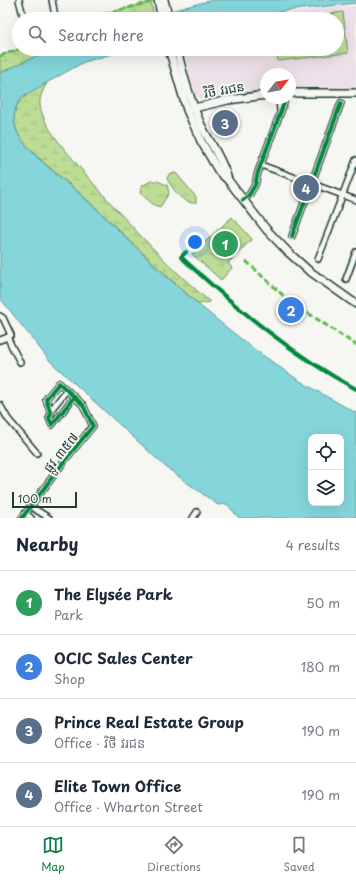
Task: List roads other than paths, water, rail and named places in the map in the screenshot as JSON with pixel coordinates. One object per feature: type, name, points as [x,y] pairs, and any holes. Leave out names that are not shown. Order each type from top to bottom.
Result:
[{"type":"main road","points":[[161,1],[162,12]]},
{"type":"main road","points":[[161,1],[166,12]]},
{"type":"main road","points":[[175,56],[190,108],[225,168],[228,180],[243,200],[288,252],[313,274],[356,304]]},
{"type":"main road","points":[[296,93],[356,94]]},
{"type":"main road","name":"វិថី វរជន","points":[[190,108],[260,96]]},
{"type":"street","points":[[19,0],[22,12]]},
{"type":"street","points":[[52,0],[54,12]]},
{"type":"street","points":[[292,236],[341,103]]},
{"type":"street","points":[[279,104],[280,112]]},
{"type":"street","points":[[243,200],[249,195],[255,185],[258,172],[284,104]]},
{"type":"street","points":[[318,259],[356,160]]},
{"type":"street","points":[[261,165],[356,200]]},
{"type":"street","points":[[346,279],[356,252]]},
{"type":"street","points":[[0,316],[3,318],[11,335],[8,336],[8,341],[14,349],[20,362]]},
{"type":"street","points":[[0,340],[8,336]]},
{"type":"street","points":[[59,383],[74,397],[52,425],[49,418],[51,414],[46,398],[59,383]]},
{"type":"street","points":[[50,411],[67,390]]},
{"type":"street","name":"ផ្លូវ ៣៥៧","points":[[23,516],[93,426],[82,405],[74,397]]},
{"type":"street","points":[[0,405],[8,419],[37,453]]},
{"type":"street","points":[[30,506],[48,518]]},
{"type":"street","points":[[193,518],[198,512]]},
{"type":"street","points":[[23,516],[31,518]]},
{"type":"water","points":[[212,0],[356,0],[356,3],[280,12],[167,12]]},
{"type":"water","points":[[37,56],[105,56],[84,62],[21,97],[17,105],[14,120],[20,137],[35,155],[91,204],[158,269],[232,332],[287,373],[356,413],[356,518],[239,518],[227,504],[218,505],[167,468],[50,361],[0,298],[0,73]]},
{"type":"place","name":"Prince Real Estate Group","points":[[225,123]]},
{"type":"place","name":"Elite Town Office","points":[[306,188]]},
{"type":"place","name":"The Elysée Park","points":[[225,244]]},
{"type":"place","name":"OCIC Sales Center","points":[[291,310]]}]
